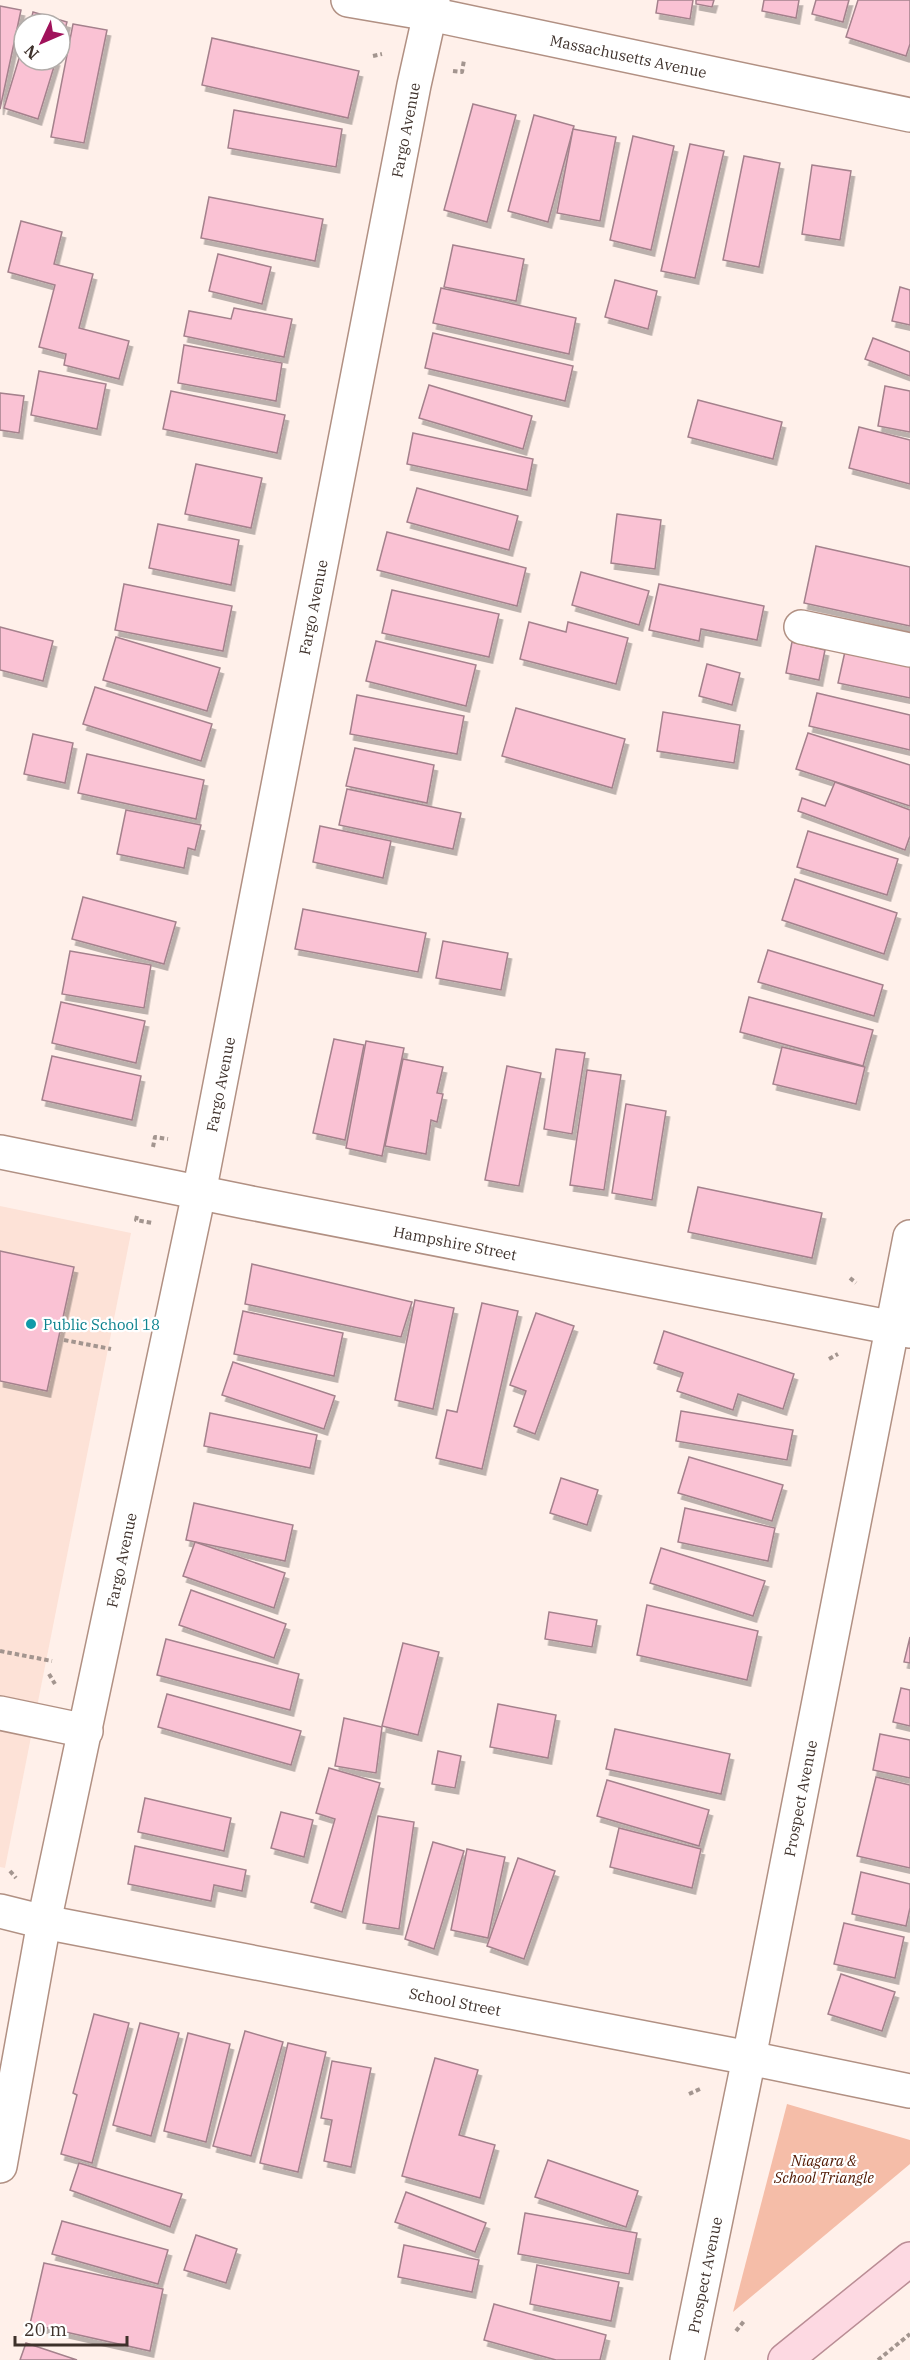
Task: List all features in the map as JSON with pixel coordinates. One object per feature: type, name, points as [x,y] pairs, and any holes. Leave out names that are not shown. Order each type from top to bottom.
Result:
[{"type":"main road","points":[[785,2360],[910,2259]]},
{"type":"street","name":"Massachusetts Avenue","points":[[348,0],[432,7],[910,115]]},
{"type":"street","name":"Fargo Avenue","points":[[0,2166],[44,1922],[199,1193],[414,85],[432,7]]},
{"type":"street","points":[[801,627],[910,650]]},
{"type":"street","name":"Hampshire Street","points":[[0,1152],[199,1193],[902,1329]]},
{"type":"street","name":"Prospect Avenue","points":[[687,2360],[902,1329],[910,1237]]},
{"type":"street","points":[[0,1713],[86,1731]]},
{"type":"street","name":"School Street","points":[[0,1911],[44,1922],[910,2091]]},
{"type":"path","points":[[373,56],[382,54]]},
{"type":"path","points":[[462,72],[464,60]]},
{"type":"path","points":[[152,1150],[155,1137],[168,1139]]},
{"type":"path","points":[[136,1220],[152,1223]]},
{"type":"path","points":[[64,1340],[111,1349]]},
{"type":"path","points":[[0,1651],[52,1661]]},
{"type":"path","points":[[49,1674],[55,1684]]},
{"type":"path","points":[[689,2094],[700,2090]]},
{"type":"path","points":[[736,2331],[744,2321]]},
{"type":"path","points":[[878,2360],[910,2334]]},
{"type":"shaded area","points":[[0,1206],[131,1233],[5,1868],[0,1867]]},
{"type":"green space","name":"Niagara & School Triangle","points":[[787,2104],[910,2140],[910,2164],[733,2312]]},
{"type":"building","points":[[658,0],[693,0],[690,19],[656,13]]},
{"type":"building","points":[[696,0],[714,0],[712,7],[696,4]]},
{"type":"building","points":[[764,0],[799,0],[796,18],[762,11]]},
{"type":"building","points":[[816,0],[849,0],[843,22],[812,14]]},
{"type":"building","points":[[858,0],[910,0],[910,44],[906,56],[846,37]]},
{"type":"building","points":[[0,6],[21,10],[21,12],[12,12],[12,52],[0,109]]},
{"type":"building","points":[[73,24],[107,30],[84,143],[51,137],[64,72],[72,72]]},
{"type":"building","points":[[212,38],[359,71],[348,118],[202,85]]},
{"type":"building","points":[[15,72],[52,72],[38,119],[4,108]]},
{"type":"building","points":[[473,104],[516,115],[487,222],[444,210]]},
{"type":"building","points":[[234,110],[342,129],[336,167],[228,148]]},
{"type":"building","points":[[534,115],[574,126],[548,222],[508,211]]},
{"type":"building","points":[[573,129],[616,137],[600,221],[557,213]]},
{"type":"building","points":[[633,136],[674,146],[651,250],[610,240]]},
{"type":"building","points":[[690,144],[724,151],[695,278],[661,271]]},
{"type":"building","points":[[744,156],[780,163],[759,267],[723,260]]},
{"type":"building","points":[[812,165],[851,171],[840,240],[802,234]]},
{"type":"building","points":[[209,197],[323,219],[315,261],[201,238]]},
{"type":"building","points":[[21,221],[62,232],[54,264],[93,274],[79,328],[129,341],[119,379],[64,365],[66,354],[39,347],[55,285],[8,272]]},
{"type":"building","points":[[453,245],[524,259],[516,301],[444,287]]},
{"type":"building","points":[[218,254],[271,267],[262,304],[209,291]]},
{"type":"building","points":[[615,280],[657,291],[648,329],[605,317]]},
{"type":"building","points":[[900,287],[910,290],[910,325],[892,321]]},
{"type":"building","points":[[441,288],[576,318],[569,354],[433,323]]},
{"type":"building","points":[[234,308],[292,319],[284,357],[184,336],[189,311],[231,319]]},
{"type":"building","points":[[433,333],[573,366],[565,401],[425,368]]},
{"type":"building","points":[[873,338],[910,352],[910,376],[865,359]]},
{"type":"building","points":[[184,345],[282,363],[276,401],[178,383]]},
{"type":"building","points":[[39,371],[106,384],[97,429],[31,415]]},
{"type":"building","points":[[429,385],[532,416],[523,449],[419,418]]},
{"type":"building","points":[[885,386],[910,391],[910,432],[878,426]]},
{"type":"building","points":[[171,391],[285,415],[277,453],[163,429]]},
{"type":"building","points":[[0,393],[24,396],[19,433],[0,430]]},
{"type":"building","points":[[698,400],[782,422],[773,459],[688,437]]},
{"type":"building","points":[[859,427],[910,440],[910,484],[849,468]]},
{"type":"building","points":[[413,433],[533,459],[527,490],[407,464]]},
{"type":"building","points":[[196,464],[262,478],[251,528],[185,514]]},
{"type":"building","points":[[417,488],[518,516],[509,550],[407,522]]},
{"type":"building","points":[[617,514],[661,520],[655,569],[611,563]]},
{"type":"building","points":[[158,524],[239,540],[231,585],[149,568]]},
{"type":"building","points":[[387,532],[526,568],[517,606],[377,570]]},
{"type":"building","points":[[816,546],[910,567],[910,626],[804,603]]},
{"type":"building","points":[[581,572],[649,591],[639,625],[572,605]]},
{"type":"building","points":[[124,584],[232,606],[223,651],[115,630]]},
{"type":"building","points":[[659,584],[764,606],[757,640],[701,629],[699,641],[649,630]]},
{"type":"building","points":[[392,590],[499,614],[489,657],[382,633]]},
{"type":"building","points":[[529,622],[566,632],[568,622],[628,638],[616,684],[520,659]]},
{"type":"building","points":[[0,627],[53,641],[43,681],[0,670]]},
{"type":"building","points":[[116,637],[220,668],[207,711],[103,680]]},
{"type":"building","points":[[376,641],[476,665],[466,706],[366,681]]},
{"type":"building","points":[[792,642],[825,650],[819,680],[786,673]]},
{"type":"building","points":[[846,647],[910,660],[910,698],[838,683]]},
{"type":"building","points":[[707,664],[740,673],[732,705],[699,696]]},
{"type":"building","points":[[95,687],[212,724],[201,761],[83,724]]},
{"type":"building","points":[[817,693],[910,715],[910,750],[809,726]]},
{"type":"building","points":[[357,695],[464,716],[457,754],[350,734]]},
{"type":"building","points":[[516,708],[625,739],[612,788],[502,756]]},
{"type":"building","points":[[663,712],[740,725],[734,763],[657,751]]},
{"type":"building","points":[[808,733],[910,765],[910,806],[796,769]]},
{"type":"building","points":[[33,734],[73,743],[65,783],[24,774]]},
{"type":"building","points":[[355,748],[434,765],[427,803],[346,786]]},
{"type":"building","points":[[87,754],[204,780],[196,819],[78,793]]},
{"type":"building","points":[[835,782],[910,810],[910,836],[905,850],[798,811],[802,798],[825,806]]},
{"type":"building","points":[[347,789],[461,813],[453,849],[339,825]]},
{"type":"building","points":[[126,810],[201,825],[195,850],[188,848],[184,868],[117,854]]},
{"type":"building","points":[[320,826],[391,841],[383,878],[313,862]]},
{"type":"building","points":[[808,831],[898,859],[887,895],[797,867]]},
{"type":"building","points":[[795,879],[897,913],[884,954],[782,920]]},
{"type":"building","points":[[83,897],[176,922],[164,964],[72,939]]},
{"type":"building","points":[[303,909],[426,933],[418,972],[295,949]]},
{"type":"building","points":[[443,941],[508,953],[501,990],[436,978]]},
{"type":"building","points":[[768,950],[883,985],[874,1016],[758,982]]},
{"type":"building","points":[[70,951],[151,965],[144,1008],[62,994]]},
{"type":"building","points":[[749,997],[873,1030],[863,1066],[740,1032]]},
{"type":"building","points":[[61,1002],[145,1021],[136,1063],[52,1043]]},
{"type":"building","points":[[334,1039],[364,1045],[345,1140],[313,1133]]},
{"type":"building","points":[[366,1041],[404,1048],[382,1156],[346,1148]]},
{"type":"building","points":[[782,1047],[865,1067],[856,1104],[773,1084]]},
{"type":"building","points":[[556,1049],[585,1053],[572,1134],[544,1129]]},
{"type":"building","points":[[52,1056],[141,1076],[132,1120],[42,1100]]},
{"type":"building","points":[[403,1059],[443,1067],[437,1093],[443,1094],[437,1122],[431,1120],[426,1154],[385,1146]]},
{"type":"building","points":[[507,1066],[541,1073],[519,1186],[485,1180]]},
{"type":"building","points":[[587,1070],[621,1075],[604,1190],[570,1185]]},
{"type":"building","points":[[626,1104],[666,1111],[652,1200],[612,1193]]},
{"type":"building","points":[[698,1187],[822,1213],[812,1258],[688,1232]]},
{"type":"building","name":"Public School 18","points":[[0,1251],[74,1267],[47,1391],[0,1381]]},
{"type":"building","points":[[252,1264],[412,1302],[401,1337],[245,1304]]},
{"type":"building","points":[[415,1300],[454,1308],[433,1409],[395,1400]]},
{"type":"building","points":[[482,1303],[518,1311],[482,1469],[436,1458],[447,1410],[457,1412]]},
{"type":"building","points":[[243,1311],[343,1333],[334,1376],[234,1354]]},
{"type":"building","points":[[536,1313],[574,1326],[535,1434],[514,1426],[526,1391],[510,1385]]},
{"type":"building","points":[[664,1331],[794,1374],[783,1409],[738,1394],[733,1410],[677,1391],[683,1373],[654,1363]]},
{"type":"building","points":[[233,1362],[335,1396],[324,1429],[222,1395]]},
{"type":"building","points":[[681,1411],[793,1430],[787,1460],[676,1441]]},
{"type":"building","points":[[210,1413],[317,1435],[310,1468],[204,1446]]},
{"type":"building","points":[[689,1457],[783,1485],[772,1521],[678,1493]]},
{"type":"building","points":[[561,1478],[598,1490],[587,1525],[550,1513]]},
{"type":"building","points":[[194,1503],[293,1525],[285,1561],[186,1540]]},
{"type":"building","points":[[685,1508],[775,1528],[768,1561],[678,1542]]},
{"type":"building","points":[[195,1542],[285,1573],[274,1608],[183,1576]]},
{"type":"building","points":[[661,1548],[765,1581],[753,1616],[650,1583]]},
{"type":"building","points":[[191,1590],[286,1624],[274,1658],[179,1625]]},
{"type":"building","points":[[647,1605],[758,1631],[747,1680],[637,1655]]},
{"type":"building","points":[[549,1612],[597,1620],[592,1647],[545,1639]]},
{"type":"building","points":[[910,1637],[910,1663],[904,1662]]},
{"type":"building","points":[[166,1639],[299,1674],[290,1710],[157,1675]]},
{"type":"building","points":[[403,1643],[439,1652],[418,1735],[382,1726]]},
{"type":"building","points":[[901,1688],[910,1690],[910,1726],[893,1722]]},
{"type":"building","points":[[167,1694],[301,1731],[291,1765],[158,1727]]},
{"type":"building","points":[[498,1704],[556,1715],[548,1758],[490,1747]]},
{"type":"building","points":[[344,1718],[382,1727],[376,1773],[335,1766]]},
{"type":"building","points":[[615,1729],[730,1754],[721,1794],[606,1769]]},
{"type":"building","points":[[880,1734],[910,1740],[910,1778],[873,1770]]},
{"type":"building","points":[[438,1751],[461,1756],[455,1788],[432,1784]]},
{"type":"building","points":[[329,1768],[380,1783],[342,1912],[311,1902],[335,1819],[316,1813]]},
{"type":"building","points":[[876,1777],[910,1785],[910,1868],[857,1856]]},
{"type":"building","points":[[607,1780],[709,1810],[699,1846],[597,1816]]},
{"type":"building","points":[[145,1798],[231,1818],[224,1851],[138,1832]]},
{"type":"building","points":[[281,1812],[313,1820],[304,1857],[271,1848]]},
{"type":"building","points":[[378,1816],[414,1822],[399,1929],[363,1923]]},
{"type":"building","points":[[619,1828],[701,1849],[692,1888],[610,1867]]},
{"type":"building","points":[[433,1842],[464,1851],[434,1949],[405,1939]]},
{"type":"building","points":[[135,1846],[246,1870],[242,1891],[214,1885],[211,1901],[128,1884]]},
{"type":"building","points":[[467,1849],[505,1857],[488,1938],[451,1930]]},
{"type":"building","points":[[518,1858],[555,1871],[524,1959],[487,1946]]},
{"type":"building","points":[[861,1872],[910,1884],[910,1908],[906,1926],[852,1914]]},
{"type":"building","points":[[844,1923],[904,1937],[895,1978],[834,1964]]},
{"type":"building","points":[[841,1974],[895,1992],[882,2031],[828,2014]]},
{"type":"building","points":[[94,2014],[129,2023],[92,2163],[61,2154],[77,2095],[73,2093]]},
{"type":"building","points":[[140,2023],[179,2033],[151,2136],[113,2125]]},
{"type":"building","points":[[245,2031],[283,2042],[251,2156],[213,2146]]},
{"type":"building","points":[[188,2033],[230,2044],[206,2142],[164,2131]]},
{"type":"building","points":[[288,2043],[326,2052],[298,2172],[260,2163]]},
{"type":"building","points":[[435,2058],[478,2070],[459,2135],[495,2145],[480,2198],[402,2176]]},
{"type":"building","points":[[332,2061],[371,2068],[351,2167],[324,2161],[332,2120],[321,2118]]},
{"type":"building","points":[[548,2160],[638,2191],[626,2227],[535,2197]]},
{"type":"building","points":[[79,2163],[182,2194],[170,2227],[70,2190]]},
{"type":"building","points":[[406,2192],[486,2223],[475,2252],[395,2222]]},
{"type":"building","points":[[525,2213],[637,2233],[629,2274],[518,2254]]},
{"type":"building","points":[[62,2221],[168,2250],[158,2284],[52,2254]]},
{"type":"building","points":[[196,2235],[237,2249],[226,2283],[184,2270]]},
{"type":"building","points":[[404,2245],[479,2260],[472,2292],[398,2277]]},
{"type":"building","points":[[44,2263],[163,2289],[150,2351],[30,2324]]},
{"type":"building","points":[[537,2265],[619,2282],[611,2321],[530,2304]]},
{"type":"building","points":[[494,2304],[606,2335],[600,2360],[556,2360],[484,2340]]},
{"type":"building","points":[[26,2343],[77,2360],[20,2360]]},
{"type":"place","name":"Public School 18","points":[[31,1324]]}]
